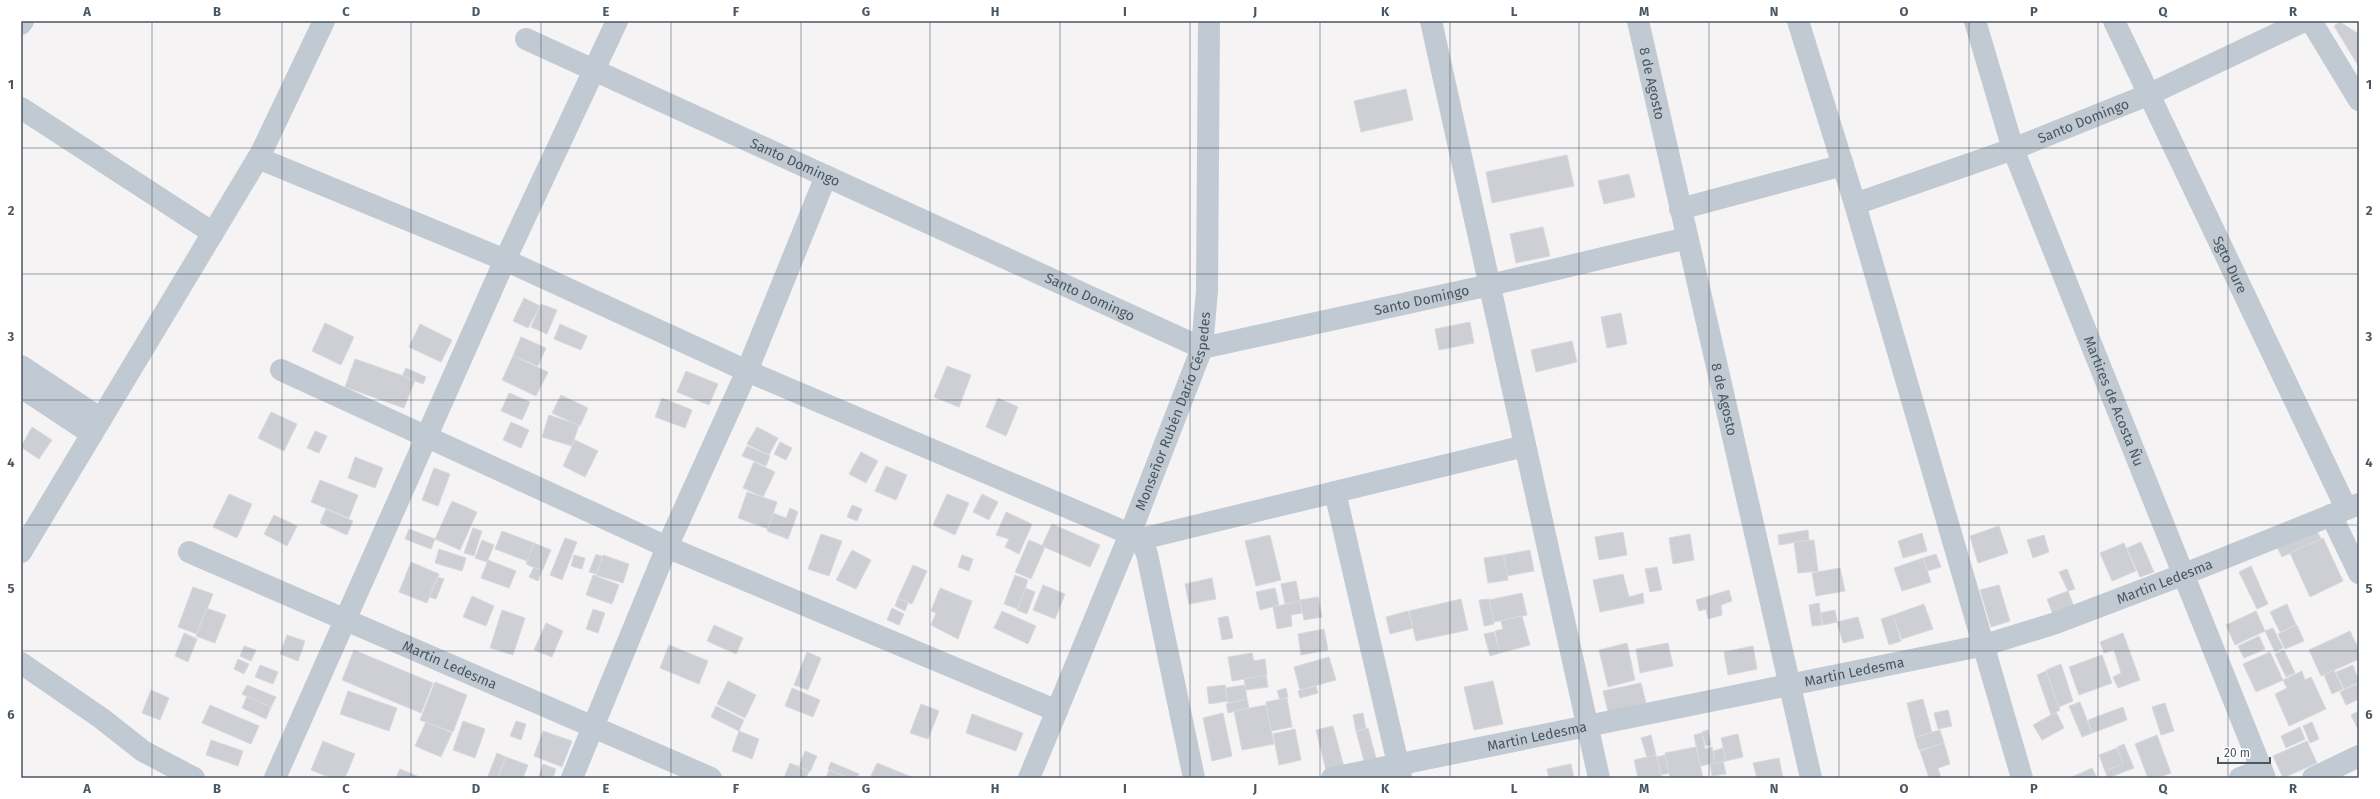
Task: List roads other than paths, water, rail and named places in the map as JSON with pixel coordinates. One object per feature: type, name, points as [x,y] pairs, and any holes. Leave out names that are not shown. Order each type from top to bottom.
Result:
[{"type":"street","points":[[275,778],[505,260],[595,71],[617,21]]},
{"type":"street","name":"Monseñor Rubén Darío Céspedes","points":[[1029,778],[1133,537],[1202,348],[1207,290],[1209,21]]},
{"type":"street","points":[[1431,21],[1587,726],[1600,778]]},
{"type":"street","name":"8 de Agosto","points":[[1638,21],[1811,778]]},
{"type":"street","points":[[1798,21],[1856,204],[2022,778]]},
{"type":"street","name":"Martires de Acosta Ñu","points":[[1975,21],[2013,149],[2182,576],[2263,774]]},
{"type":"street","name":"Sgto Dure","points":[[2114,21],[2150,94],[2345,509],[2359,573]]},
{"type":"street","name":"Santo Domingo","points":[[1856,204],[2013,149],[2150,94],[2304,21]]},
{"type":"street","points":[[2311,21],[2359,100]]},
{"type":"street","points":[[21,552],[258,158],[316,24]]},
{"type":"street","name":"Santo Domingo","points":[[526,39],[1202,348],[1490,285],[1687,238]]},
{"type":"street","points":[[21,108],[213,233]]},
{"type":"street","points":[[258,158],[505,260],[747,371],[1133,537],[1142,543],[1147,554],[1194,778]]},
{"type":"street","points":[[1680,209],[1843,165]]},
{"type":"street","points":[[572,778],[592,726],[667,547],[747,371],[826,176]]},
{"type":"street","points":[[21,366],[96,426]]},
{"type":"street","points":[[281,370],[667,547],[1057,711]]},
{"type":"street","points":[[21,387],[96,426]]},
{"type":"street","points":[[1133,537],[1335,492],[1525,446]]},
{"type":"street","points":[[1335,492],[1400,771]]},
{"type":"street","name":"Martin Ledesma","points":[[1332,778],[1400,771],[1587,726],[1985,646],[2056,623],[2182,576],[2345,509]]},
{"type":"street","name":"Martin Ledesma","points":[[188,552],[711,778]]},
{"type":"street","points":[[21,663],[101,718],[143,751],[194,778]]},
{"type":"street","points":[[2312,778],[2359,756]]},
{"type":"street","points":[[2240,778],[2263,774]]}]
